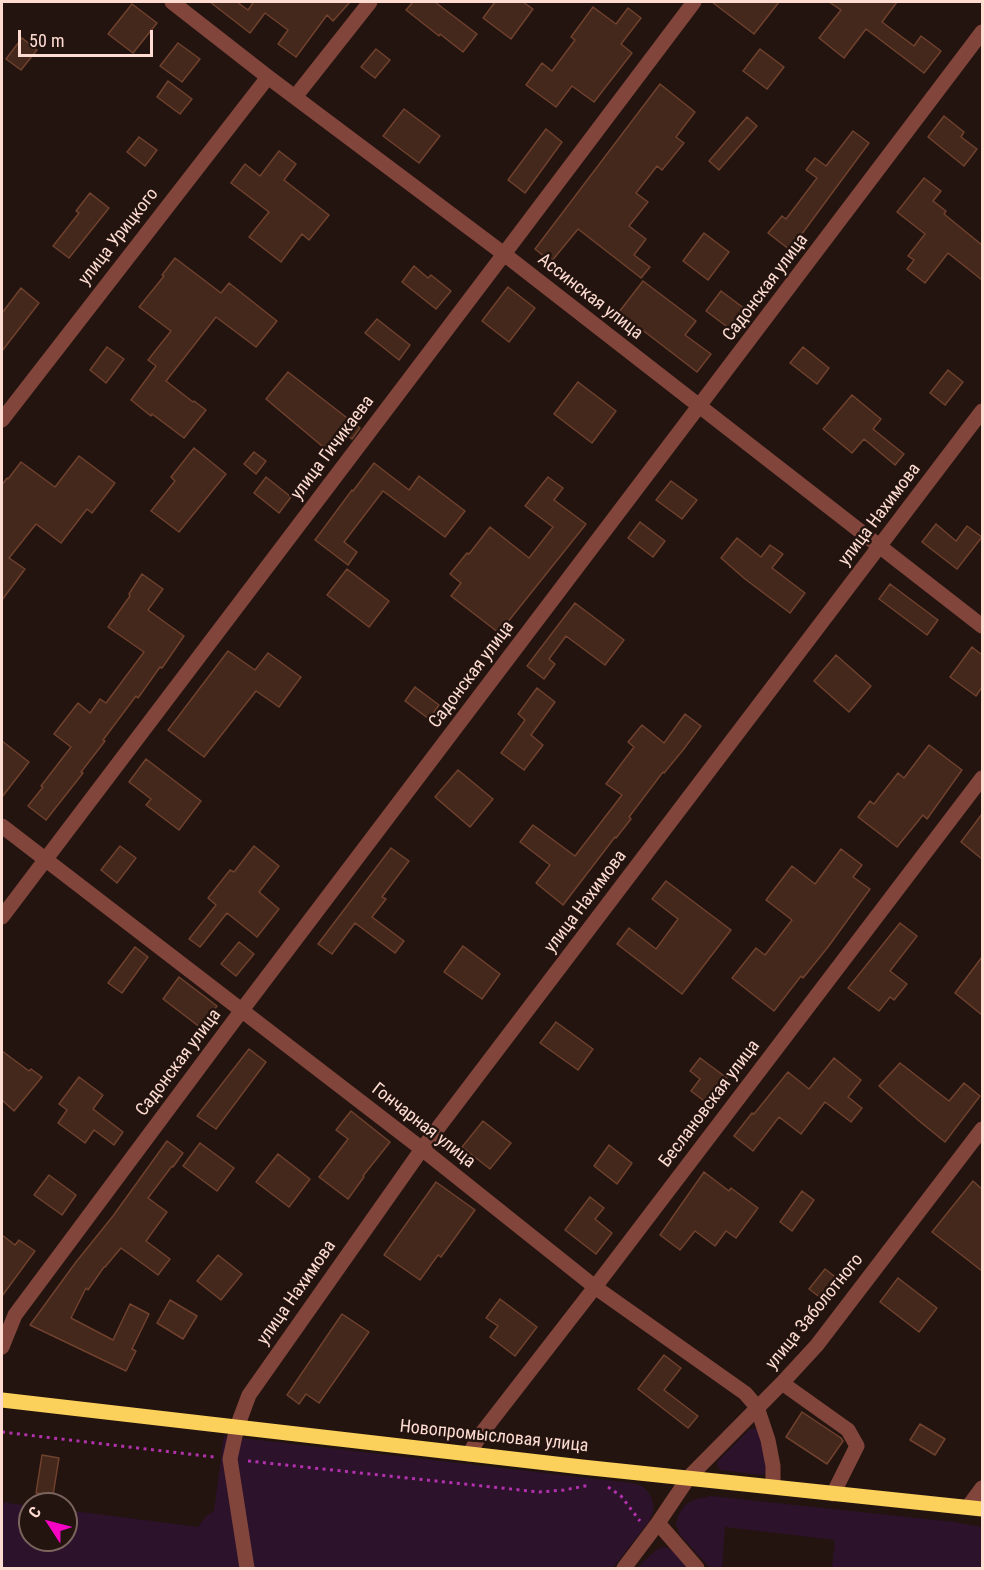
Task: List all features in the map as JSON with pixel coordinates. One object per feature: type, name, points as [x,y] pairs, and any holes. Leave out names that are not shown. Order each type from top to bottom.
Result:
[{"type":"main road","name":"Новопромысловая улица","points":[[2,1400],[469,1454],[975,1508]]},
{"type":"street","name":"Ассинская улица","points":[[172,2],[504,254],[982,626]]},
{"type":"street","points":[[295,97],[370,2]]},
{"type":"street","name":"улица Гичикаева","points":[[2,917],[694,2]]},
{"type":"street","name":"Садонская улица","points":[[2,1347],[15,1315],[242,1010],[982,32]]},
{"type":"street","name":"улица Урицкого","points":[[2,420],[268,76]]},
{"type":"street","name":"улица Нахимова","points":[[230,1459],[237,1427],[249,1395],[422,1149],[982,411]]},
{"type":"street","name":"Беслановская улица","points":[[469,1454],[481,1434],[982,778]]},
{"type":"street","name":"Гончарная улица","points":[[2,826],[422,1149],[595,1287],[745,1393],[757,1407],[768,1440],[773,1466],[773,1486]]},
{"type":"street","name":"улица Заболотного","points":[[624,1569],[651,1524],[689,1477],[817,1345],[982,1129]]},
{"type":"street","points":[[782,1383],[848,1430],[857,1446],[833,1494]]},
{"type":"street","points":[[230,1459],[247,1569]]},
{"type":"street","points":[[975,1508],[982,1488]]},
{"type":"street","points":[[651,1524],[697,1569]]},
{"type":"path","points":[[2,1432],[539,1492],[596,1484]]},
{"type":"path","points":[[606,1485],[651,1524]]},
{"type":"shaded area","points":[[753,1428],[758,1429],[768,1471],[761,1475],[718,1468],[718,1461]]},
{"type":"shaded area","points":[[224,1436],[632,1483],[642,1486],[648,1492],[654,1510],[650,1520],[613,1568],[2,1568],[2,1502],[18,1504],[18,1552],[78,1552],[78,1512],[198,1527],[206,1516],[214,1511]]},
{"type":"shaded area","points":[[711,1496],[982,1527],[982,1568],[832,1568],[835,1540],[725,1527],[722,1568],[710,1568],[680,1535],[676,1524],[686,1504]]},
{"type":"shaded area","points":[[662,1547],[679,1555],[690,1568],[637,1568]]},
{"type":"building","points":[[210,2],[237,2],[248,10],[253,3],[251,2],[350,2],[333,21],[327,15],[296,57],[278,44],[288,30],[265,13],[250,33]]},
{"type":"building","points":[[413,2],[435,2],[477,34],[463,52],[406,10]]},
{"type":"building","points":[[495,2],[523,2],[533,9],[511,39],[483,18]]},
{"type":"building","points":[[712,2],[779,2],[754,34]]},
{"type":"building","points":[[829,2],[897,2],[882,22],[914,46],[921,36],[941,51],[924,73],[866,29],[844,58],[819,38],[841,10]]},
{"type":"building","points":[[132,4],[157,23],[133,53],[108,34]]},
{"type":"building","points":[[593,7],[616,24],[628,8],[641,18],[621,44],[632,53],[594,102],[572,86],[556,107],[526,85],[542,63],[552,71],[575,40],[571,37]]},
{"type":"building","points":[[22,38],[37,50],[21,70],[6,59]]},
{"type":"building","points":[[178,43],[200,59],[182,82],[160,66]]},
{"type":"building","points":[[376,49],[390,60],[375,78],[361,67]]},
{"type":"building","points":[[760,49],[784,67],[767,89],[743,71]]},
{"type":"building","points":[[168,81],[192,99],[180,114],[157,97]]},
{"type":"building","points":[[660,84],[695,112],[676,137],[684,143],[662,170],[657,166],[636,193],[648,202],[629,226],[646,239],[634,255],[650,267],[641,278],[578,229],[551,262],[535,249]]},
{"type":"building","points":[[404,109],[440,136],[419,163],[383,136]]},
{"type":"building","points":[[944,116],[964,132],[961,137],[977,149],[964,166],[928,137]]},
{"type":"building","points":[[747,117],[757,126],[719,170],[709,161]]},
{"type":"building","points":[[546,129],[562,142],[525,193],[508,180]]},
{"type":"building","points":[[853,131],[869,143],[790,250],[768,233],[782,216],[786,219],[817,178],[806,170],[815,158],[826,166]]},
{"type":"building","points":[[139,137],[157,150],[145,166],[127,152]]},
{"type":"building","points":[[279,151],[296,164],[284,180],[329,215],[309,240],[302,234],[281,262],[249,237],[269,212],[231,183],[245,164],[260,176]]},
{"type":"building","points":[[924,178],[941,191],[933,201],[946,211],[944,214],[982,245],[982,280],[948,253],[925,283],[907,269],[914,260],[908,256],[925,234],[897,212]]},
{"type":"building","points":[[90,193],[109,208],[69,258],[53,246],[79,213],[76,211]]},
{"type":"building","points":[[704,233],[729,252],[708,280],[683,261]]},
{"type":"building","points":[[175,258],[221,293],[229,283],[277,321],[256,347],[216,317],[166,381],[206,410],[184,438],[131,400],[156,366],[148,360],[171,331],[139,307]]},
{"type":"building","points":[[414,266],[428,278],[431,275],[451,291],[436,309],[402,282]]},
{"type":"building","points":[[643,281],[696,321],[685,335],[711,354],[697,372],[619,312]]},
{"type":"building","points":[[508,287],[535,308],[509,342],[482,321]]},
{"type":"building","points":[[21,288],[39,303],[2,351],[2,313]]},
{"type":"building","points":[[721,291],[745,309],[730,329],[706,311]]},
{"type":"building","points":[[377,319],[410,345],[399,360],[365,333]]},
{"type":"building","points":[[107,347],[124,359],[106,383],[90,370]]},
{"type":"building","points":[[803,347],[829,368],[817,384],[790,363]]},
{"type":"building","points":[[948,370],[963,382],[945,405],[930,393]]},
{"type":"building","points":[[288,372],[360,428],[352,439],[343,432],[328,451],[266,399]]},
{"type":"building","points":[[578,382],[616,411],[592,443],[554,414]]},
{"type":"building","points":[[852,395],[881,419],[873,429],[904,454],[895,465],[864,439],[852,453],[823,429]]},
{"type":"building","points":[[194,448],[226,474],[179,532],[151,511],[175,481],[171,477]]},
{"type":"building","points":[[254,452],[266,461],[256,474],[244,464]]},
{"type":"building","points":[[79,456],[115,483],[92,513],[87,509],[61,543],[36,524],[9,558],[25,569],[2,600],[2,485],[21,462],[55,487]]},
{"type":"building","points":[[374,463],[409,490],[419,476],[465,511],[445,537],[383,491],[344,542],[357,552],[348,565],[315,540]]},
{"type":"building","points":[[266,477],[291,497],[279,513],[254,493]]},
{"type":"building","points":[[548,477],[563,488],[554,500],[586,524],[499,633],[451,596],[461,583],[450,574],[490,527],[529,558],[553,527],[525,506]]},
{"type":"building","points":[[671,481],[697,500],[682,519],[656,500]]},
{"type":"building","points":[[640,522],[665,541],[653,557],[628,538]]},
{"type":"building","points":[[936,524],[956,541],[967,526],[982,537],[957,569],[922,542]]},
{"type":"building","points":[[737,538],[761,557],[770,545],[783,554],[772,568],[805,593],[790,613],[721,558]]},
{"type":"building","points":[[347,569],[389,601],[369,627],[327,595]]},
{"type":"building","points":[[142,574],[163,589],[148,610],[184,636],[162,668],[160,667],[138,698],[136,696],[103,740],[105,741],[81,772],[83,773],[46,820],[28,806],[71,747],[54,734],[78,703],[90,713],[100,699],[106,703],[144,652],[108,627]]},
{"type":"building","points":[[890,584],[938,620],[927,635],[879,599]]},
{"type":"building","points":[[575,603],[624,640],[605,665],[566,636],[549,659],[555,664],[544,679],[527,666]]},
{"type":"building","points":[[972,647],[982,655],[982,687],[976,696],[950,677]]},
{"type":"building","points":[[228,651],[255,670],[268,653],[301,677],[279,707],[256,691],[204,757],[168,730]]},
{"type":"building","points":[[836,655],[871,686],[849,712],[814,681]]},
{"type":"building","points":[[415,687],[439,705],[429,719],[405,701]]},
{"type":"building","points":[[537,688],[555,702],[531,735],[543,745],[524,770],[501,753],[525,720],[518,714]]},
{"type":"building","points":[[685,714],[701,726],[663,772],[629,817],[631,819],[563,905],[536,883],[550,865],[520,842],[533,825],[575,856],[622,795],[606,784],[634,747],[628,742],[642,725],[664,743]]},
{"type":"building","points":[[2,741],[29,762],[2,797]]},
{"type":"building","points":[[929,745],[962,770],[927,819],[923,815],[897,847],[858,817],[870,801],[874,804],[898,773],[904,778]]},
{"type":"building","points":[[146,759],[201,801],[179,830],[146,805],[151,799],[129,782]]},
{"type":"building","points":[[458,770],[493,799],[470,827],[435,797]]},
{"type":"building","points":[[982,814],[982,859],[961,842]]},
{"type":"building","points":[[120,846],[136,858],[117,883],[101,870]]},
{"type":"building","points":[[254,846],[279,866],[259,892],[279,909],[257,937],[227,913],[200,947],[189,939],[216,905],[208,898],[230,870],[234,872]]},
{"type":"building","points":[[391,848],[409,861],[382,897],[386,899],[372,917],[404,941],[395,953],[355,923],[332,954],[318,944]]},
{"type":"building","points":[[841,849],[862,865],[853,877],[870,889],[828,947],[803,978],[801,976],[774,1011],[732,978],[756,948],[765,955],[792,920],[766,900],[792,866],[815,884]]},
{"type":"building","points":[[666,881],[731,930],[682,994],[617,944],[629,928],[656,949],[678,919],[652,899]]},
{"type":"building","points":[[900,923],[917,936],[890,971],[907,984],[894,1000],[890,997],[879,1011],[848,988]]},
{"type":"building","points":[[239,942],[254,954],[236,976],[221,964]]},
{"type":"building","points":[[463,946],[500,974],[482,999],[444,972]]},
{"type":"building","points":[[135,947],[148,957],[122,993],[108,983]]},
{"type":"building","points":[[982,957],[982,1015],[955,993]]},
{"type":"building","points":[[179,977],[217,1006],[201,1028],[163,999]]},
{"type":"building","points":[[556,1022],[593,1049],[578,1070],[540,1043]]},
{"type":"building","points":[[249,1049],[266,1062],[216,1129],[197,1116]]},
{"type":"building","points":[[2,1051],[29,1071],[31,1069],[42,1077],[14,1111],[2,1100]]},
{"type":"building","points":[[700,1058],[727,1078],[708,1104],[691,1091],[700,1079],[690,1071]]},
{"type":"building","points":[[834,1058],[861,1080],[848,1097],[862,1108],[851,1122],[825,1102],[801,1134],[779,1117],[753,1151],[734,1136],[788,1072],[809,1089]]},
{"type":"building","points":[[900,1063],[949,1101],[964,1083],[980,1096],[945,1142],[879,1086]]},
{"type":"building","points":[[79,1077],[103,1095],[93,1109],[123,1132],[114,1145],[94,1130],[85,1143],[58,1123],[67,1110],[59,1104]]},
{"type":"building","points":[[351,1111],[390,1142],[348,1199],[319,1177],[348,1139],[336,1130]]},
{"type":"building","points":[[483,1121],[511,1143],[490,1169],[462,1147]]},
{"type":"building","points":[[167,1141],[183,1153],[148,1198],[167,1212],[146,1241],[170,1259],[158,1275],[121,1248],[88,1290],[86,1288],[71,1318],[113,1340],[130,1304],[149,1314],[132,1349],[136,1351],[126,1371],[30,1325]]},
{"type":"building","points":[[200,1143],[234,1168],[217,1191],[183,1166]]},
{"type":"building","points":[[609,1145],[632,1163],[617,1184],[594,1166]]},
{"type":"building","points":[[278,1154],[310,1179],[289,1207],[256,1182]]},
{"type":"building","points":[[704,1172],[729,1191],[731,1188],[758,1208],[736,1238],[726,1231],[715,1246],[695,1231],[680,1250],[660,1235]]},
{"type":"building","points":[[49,1175],[76,1195],[62,1215],[34,1195]]},
{"type":"building","points":[[973,1181],[982,1189],[982,1271],[932,1232]]},
{"type":"building","points":[[436,1182],[475,1210],[441,1257],[438,1255],[420,1280],[384,1255]]},
{"type":"building","points":[[802,1191],[814,1200],[792,1231],[780,1222]]},
{"type":"building","points":[[590,1197],[604,1208],[595,1219],[612,1233],[596,1254],[565,1230]]},
{"type":"building","points":[[2,1235],[15,1245],[19,1240],[35,1251],[2,1296]]},
{"type":"building","points":[[218,1255],[242,1274],[221,1300],[197,1281]]},
{"type":"building","points":[[825,1269],[842,1282],[826,1302],[809,1289]]},
{"type":"building","points":[[898,1278],[937,1308],[919,1332],[880,1302]]},
{"type":"building","points":[[500,1299],[537,1327],[515,1356],[490,1337],[498,1326],[486,1318]]},
{"type":"building","points":[[170,1300],[197,1316],[183,1339],[157,1323]]},
{"type":"building","points":[[342,1314],[369,1332],[319,1403],[306,1394],[299,1404],[287,1395]]},
{"type":"building","points":[[664,1355],[681,1368],[664,1390],[698,1416],[688,1428],[638,1389]]},
{"type":"building","points":[[802,1412],[843,1441],[827,1464],[786,1437]]},
{"type":"building","points":[[920,1424],[945,1439],[935,1455],[910,1440]]},
{"type":"building","points":[[42,1455],[59,1458],[53,1492],[36,1492]]}]
